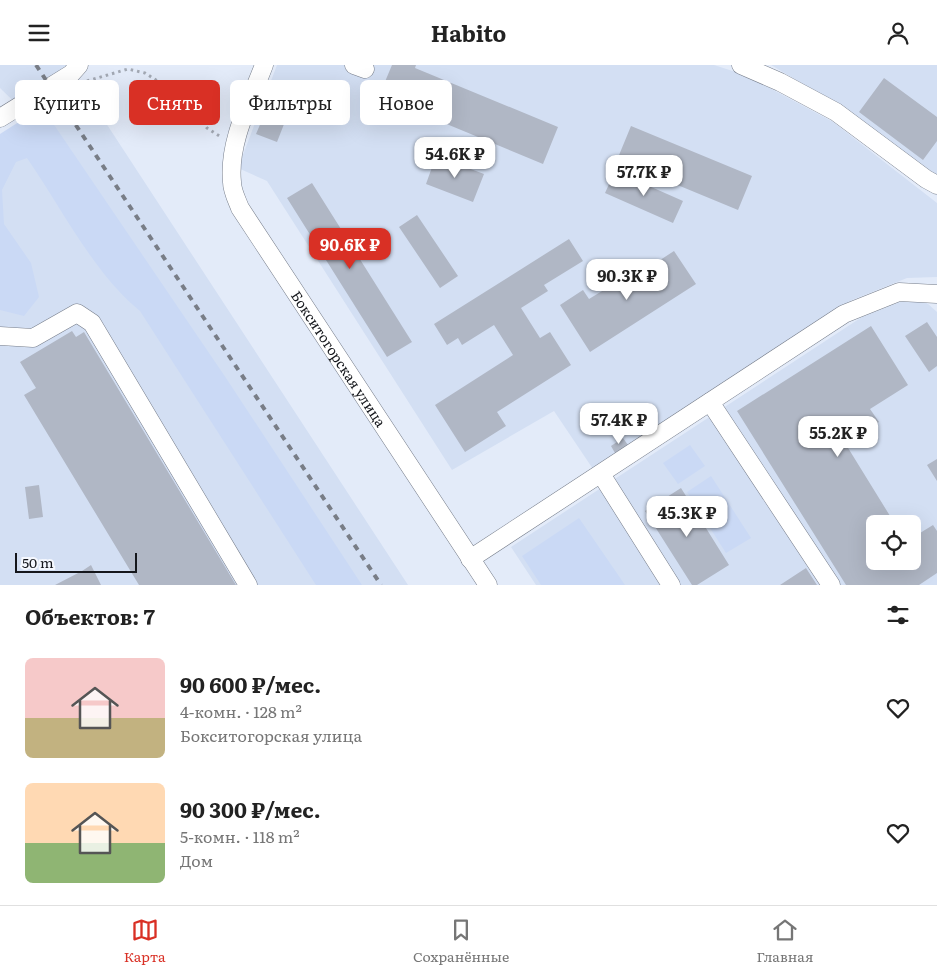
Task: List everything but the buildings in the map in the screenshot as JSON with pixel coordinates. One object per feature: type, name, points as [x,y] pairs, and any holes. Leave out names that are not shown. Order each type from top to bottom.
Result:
[{"type":"street","points":[[0,118],[71,74],[79,65]]},
{"type":"street","name":"Бокситогорская улица","points":[[264,65],[236,140],[231,163],[232,185],[240,208],[488,585]]},
{"type":"street","points":[[741,65],[780,82],[836,112],[926,179],[937,185]]},
{"type":"street","points":[[470,559],[844,313],[899,292],[937,294]]},
{"type":"street","points":[[0,336],[33,338],[77,313],[92,323],[248,585]]},
{"type":"street","points":[[710,402],[832,585]]},
{"type":"street","points":[[601,474],[671,585]]},
{"type":"path","points":[[93,80],[128,69],[145,73],[181,96],[194,115],[217,137],[236,140]]},
{"type":"shaded area","points":[[0,65],[68,65],[78,80],[15,80],[15,103],[0,88]]},
{"type":"shaded area","points":[[277,65],[714,65],[745,75],[833,122],[937,203],[937,277],[907,278],[852,300],[593,469],[554,411],[452,470],[267,181],[238,168],[254,125],[350,125],[350,80],[271,80]]},
{"type":"shaded area","points":[[771,65],[937,65],[937,179],[849,111]]},
{"type":"shaded area","points":[[15,124],[54,125],[226,378],[362,585],[316,585],[140,311],[123,296],[93,259],[27,158],[16,162],[2,190],[4,224],[31,263],[39,297],[24,316],[0,310],[0,134]]},
{"type":"shaded area","points":[[33,125],[107,125],[408,585],[0,585],[0,151]]},
{"type":"shaded area","points":[[918,295],[937,312],[937,585],[536,585],[511,547],[862,317]]},
{"type":"shaded area","points":[[690,445],[705,466],[678,484],[663,463]]},
{"type":"shaded area","points":[[711,476],[751,538],[726,553],[687,492]]},
{"type":"shaded area","points":[[579,518],[625,585],[541,585],[522,556]]},
{"type":"railway","points":[[36,65],[381,585]]}]
